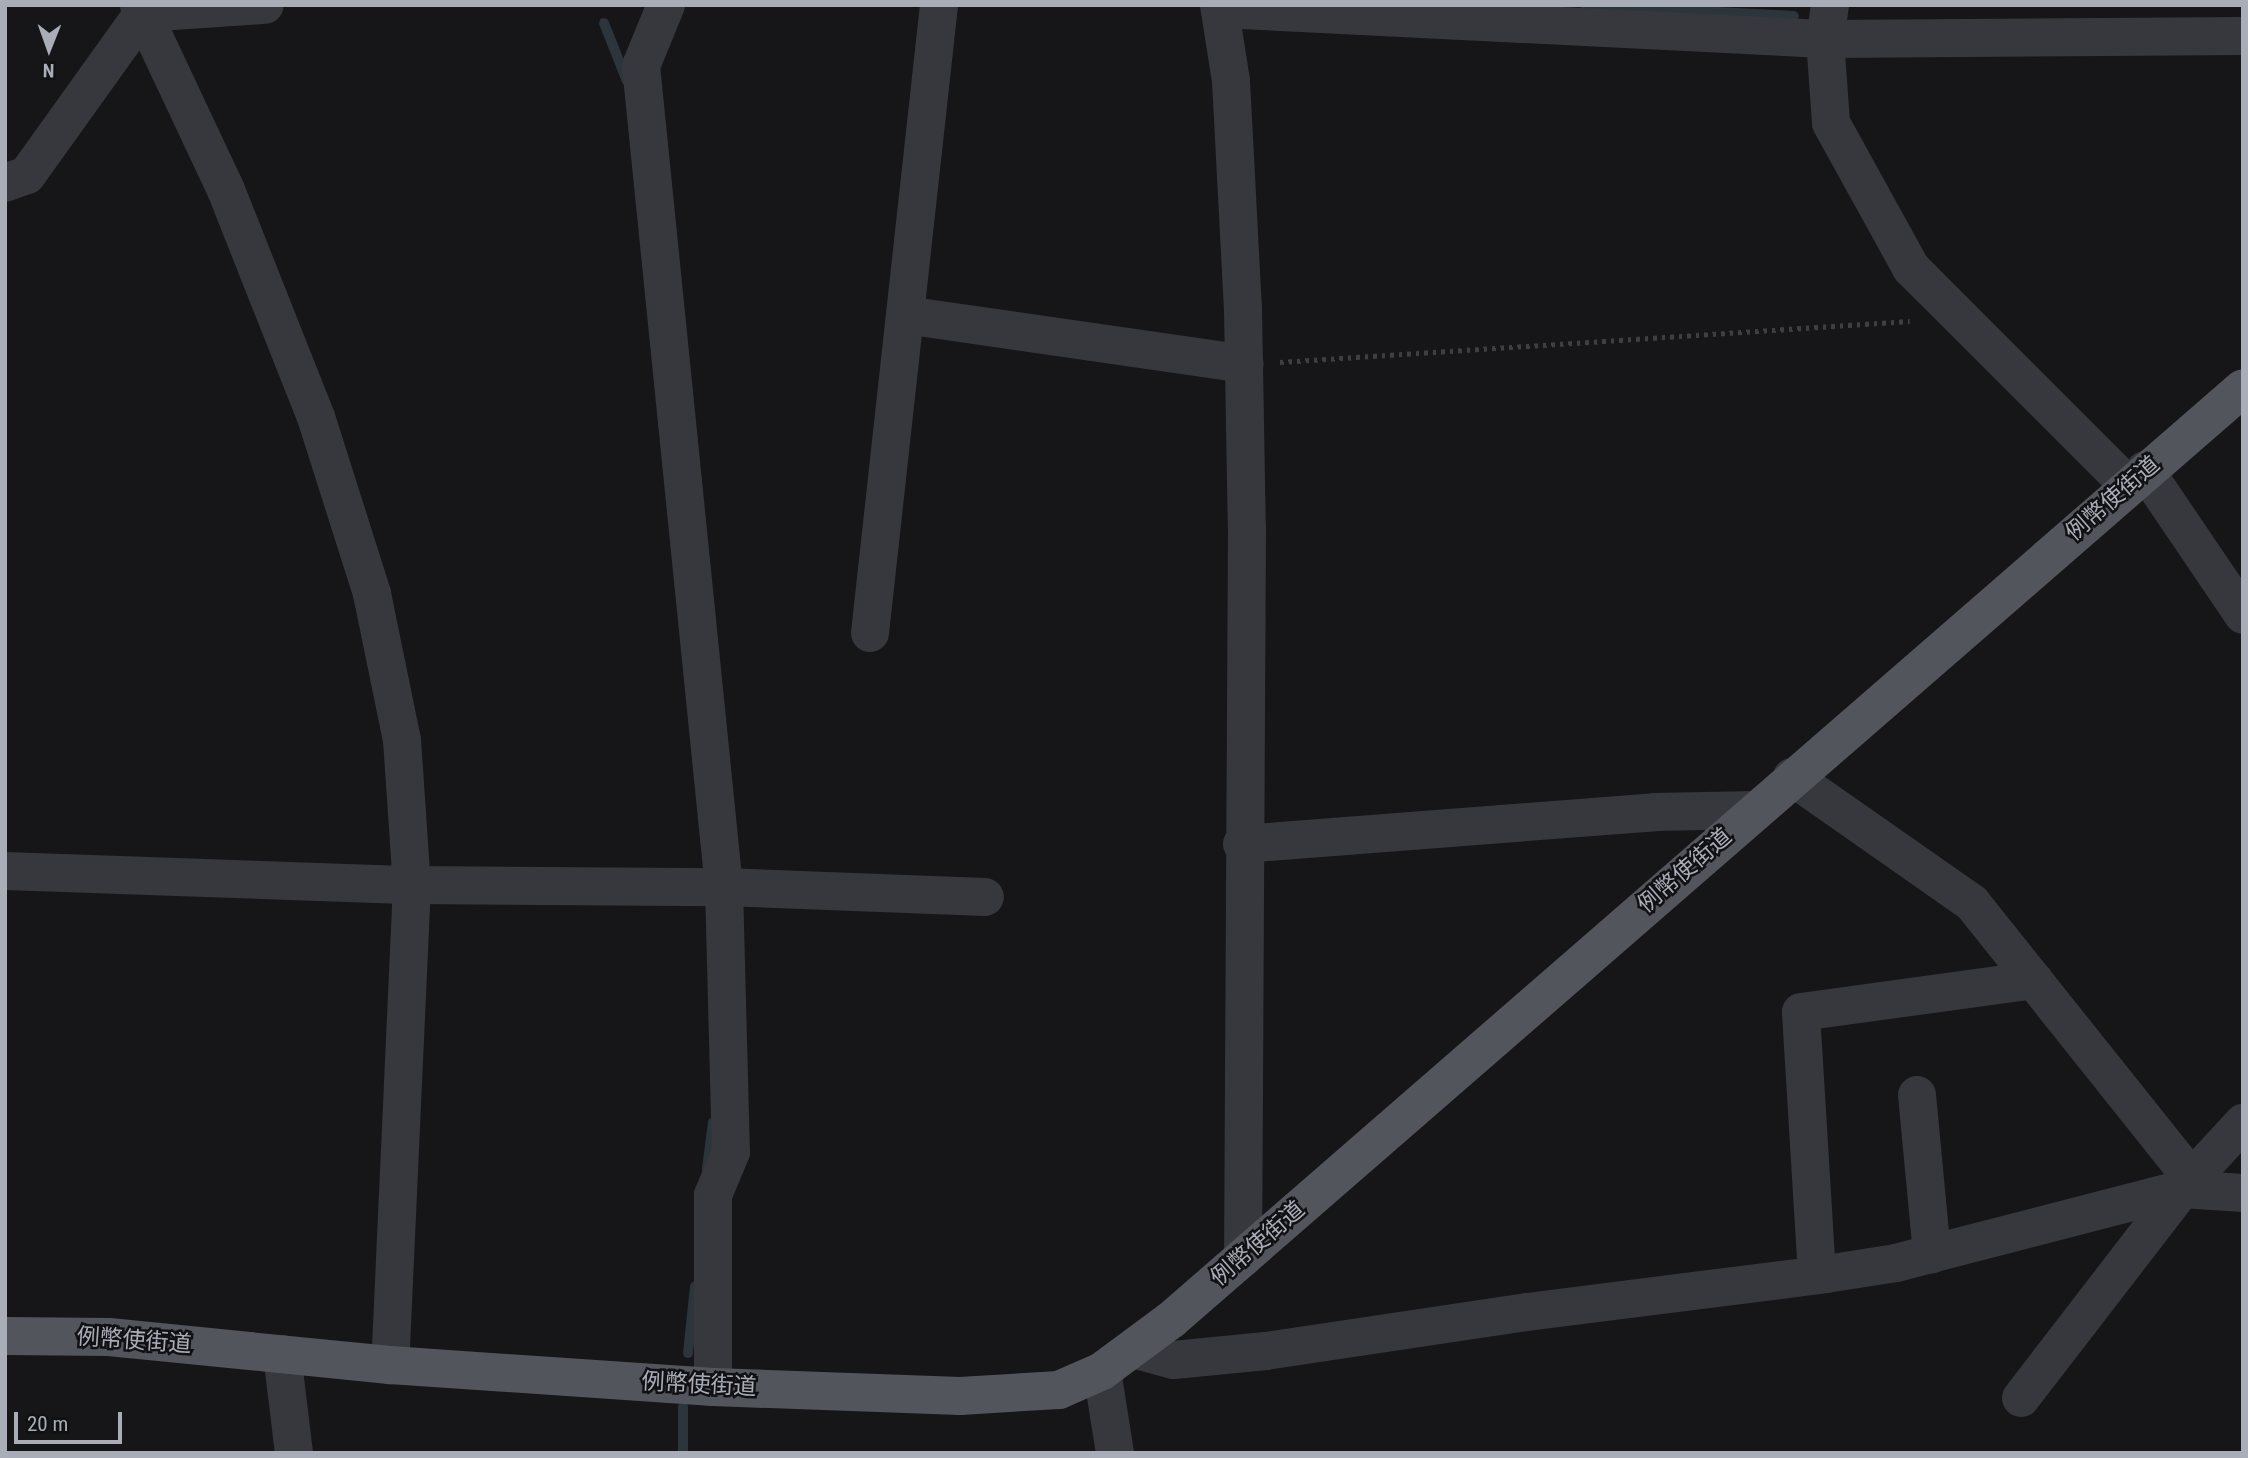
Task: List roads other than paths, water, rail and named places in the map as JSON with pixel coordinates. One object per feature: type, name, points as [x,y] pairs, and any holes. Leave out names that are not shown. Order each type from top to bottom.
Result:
[{"type":"main road","name":"例幣使街道","points":[[5,1336],[109,1337],[390,1364],[713,1387],[960,1396],[1059,1390],[1102,1371],[1136,1350],[2137,477],[2243,388]]},
{"type":"street","points":[[141,9],[265,5]]},
{"type":"street","points":[[666,5],[641,66],[724,887],[732,1152],[713,1195],[713,1387]]},
{"type":"street","points":[[870,633],[939,5]]},
{"type":"street","points":[[1242,1258],[1242,844],[1247,528],[1244,364],[1231,81],[1219,7],[1827,22],[2243,36]]},
{"type":"street","points":[[5,183],[27,175],[141,9]]},
{"type":"street","points":[[141,9],[226,190],[316,416],[372,594],[402,740],[412,886],[390,1364]]},
{"type":"street","points":[[1827,22],[1831,122],[1849,160],[1911,268],[2137,477],[2243,615]]},
{"type":"street","points":[[905,315],[1244,364]]},
{"type":"street","points":[[1792,777],[1972,903],[2034,980],[2187,1184]]},
{"type":"street","points":[[1242,844],[1655,812],[1755,810]]},
{"type":"street","points":[[5,871],[412,886],[724,887],[985,897]]},
{"type":"street","points":[[1816,1275],[1801,1012],[2034,980]]},
{"type":"street","points":[[1917,1095],[1932,1254]]},
{"type":"street","points":[[2021,1398],[2187,1184],[2243,1123]]},
{"type":"street","points":[[1136,1350],[1174,1360],[1266,1351],[1527,1311],[1816,1275],[1932,1254],[2187,1184],[2243,1193]]},
{"type":"street","points":[[282,1354],[294,1453]]},
{"type":"street","points":[[1102,1371],[1115,1453]]},
{"type":"waterway","points":[[1585,5],[1794,16]]},
{"type":"waterway","points":[[604,23],[627,81]]},
{"type":"waterway","points":[[707,1169],[713,1122]]},
{"type":"waterway","points":[[688,1353],[695,1286]]},
{"type":"waterway","points":[[683,1407],[683,1453]]}]
